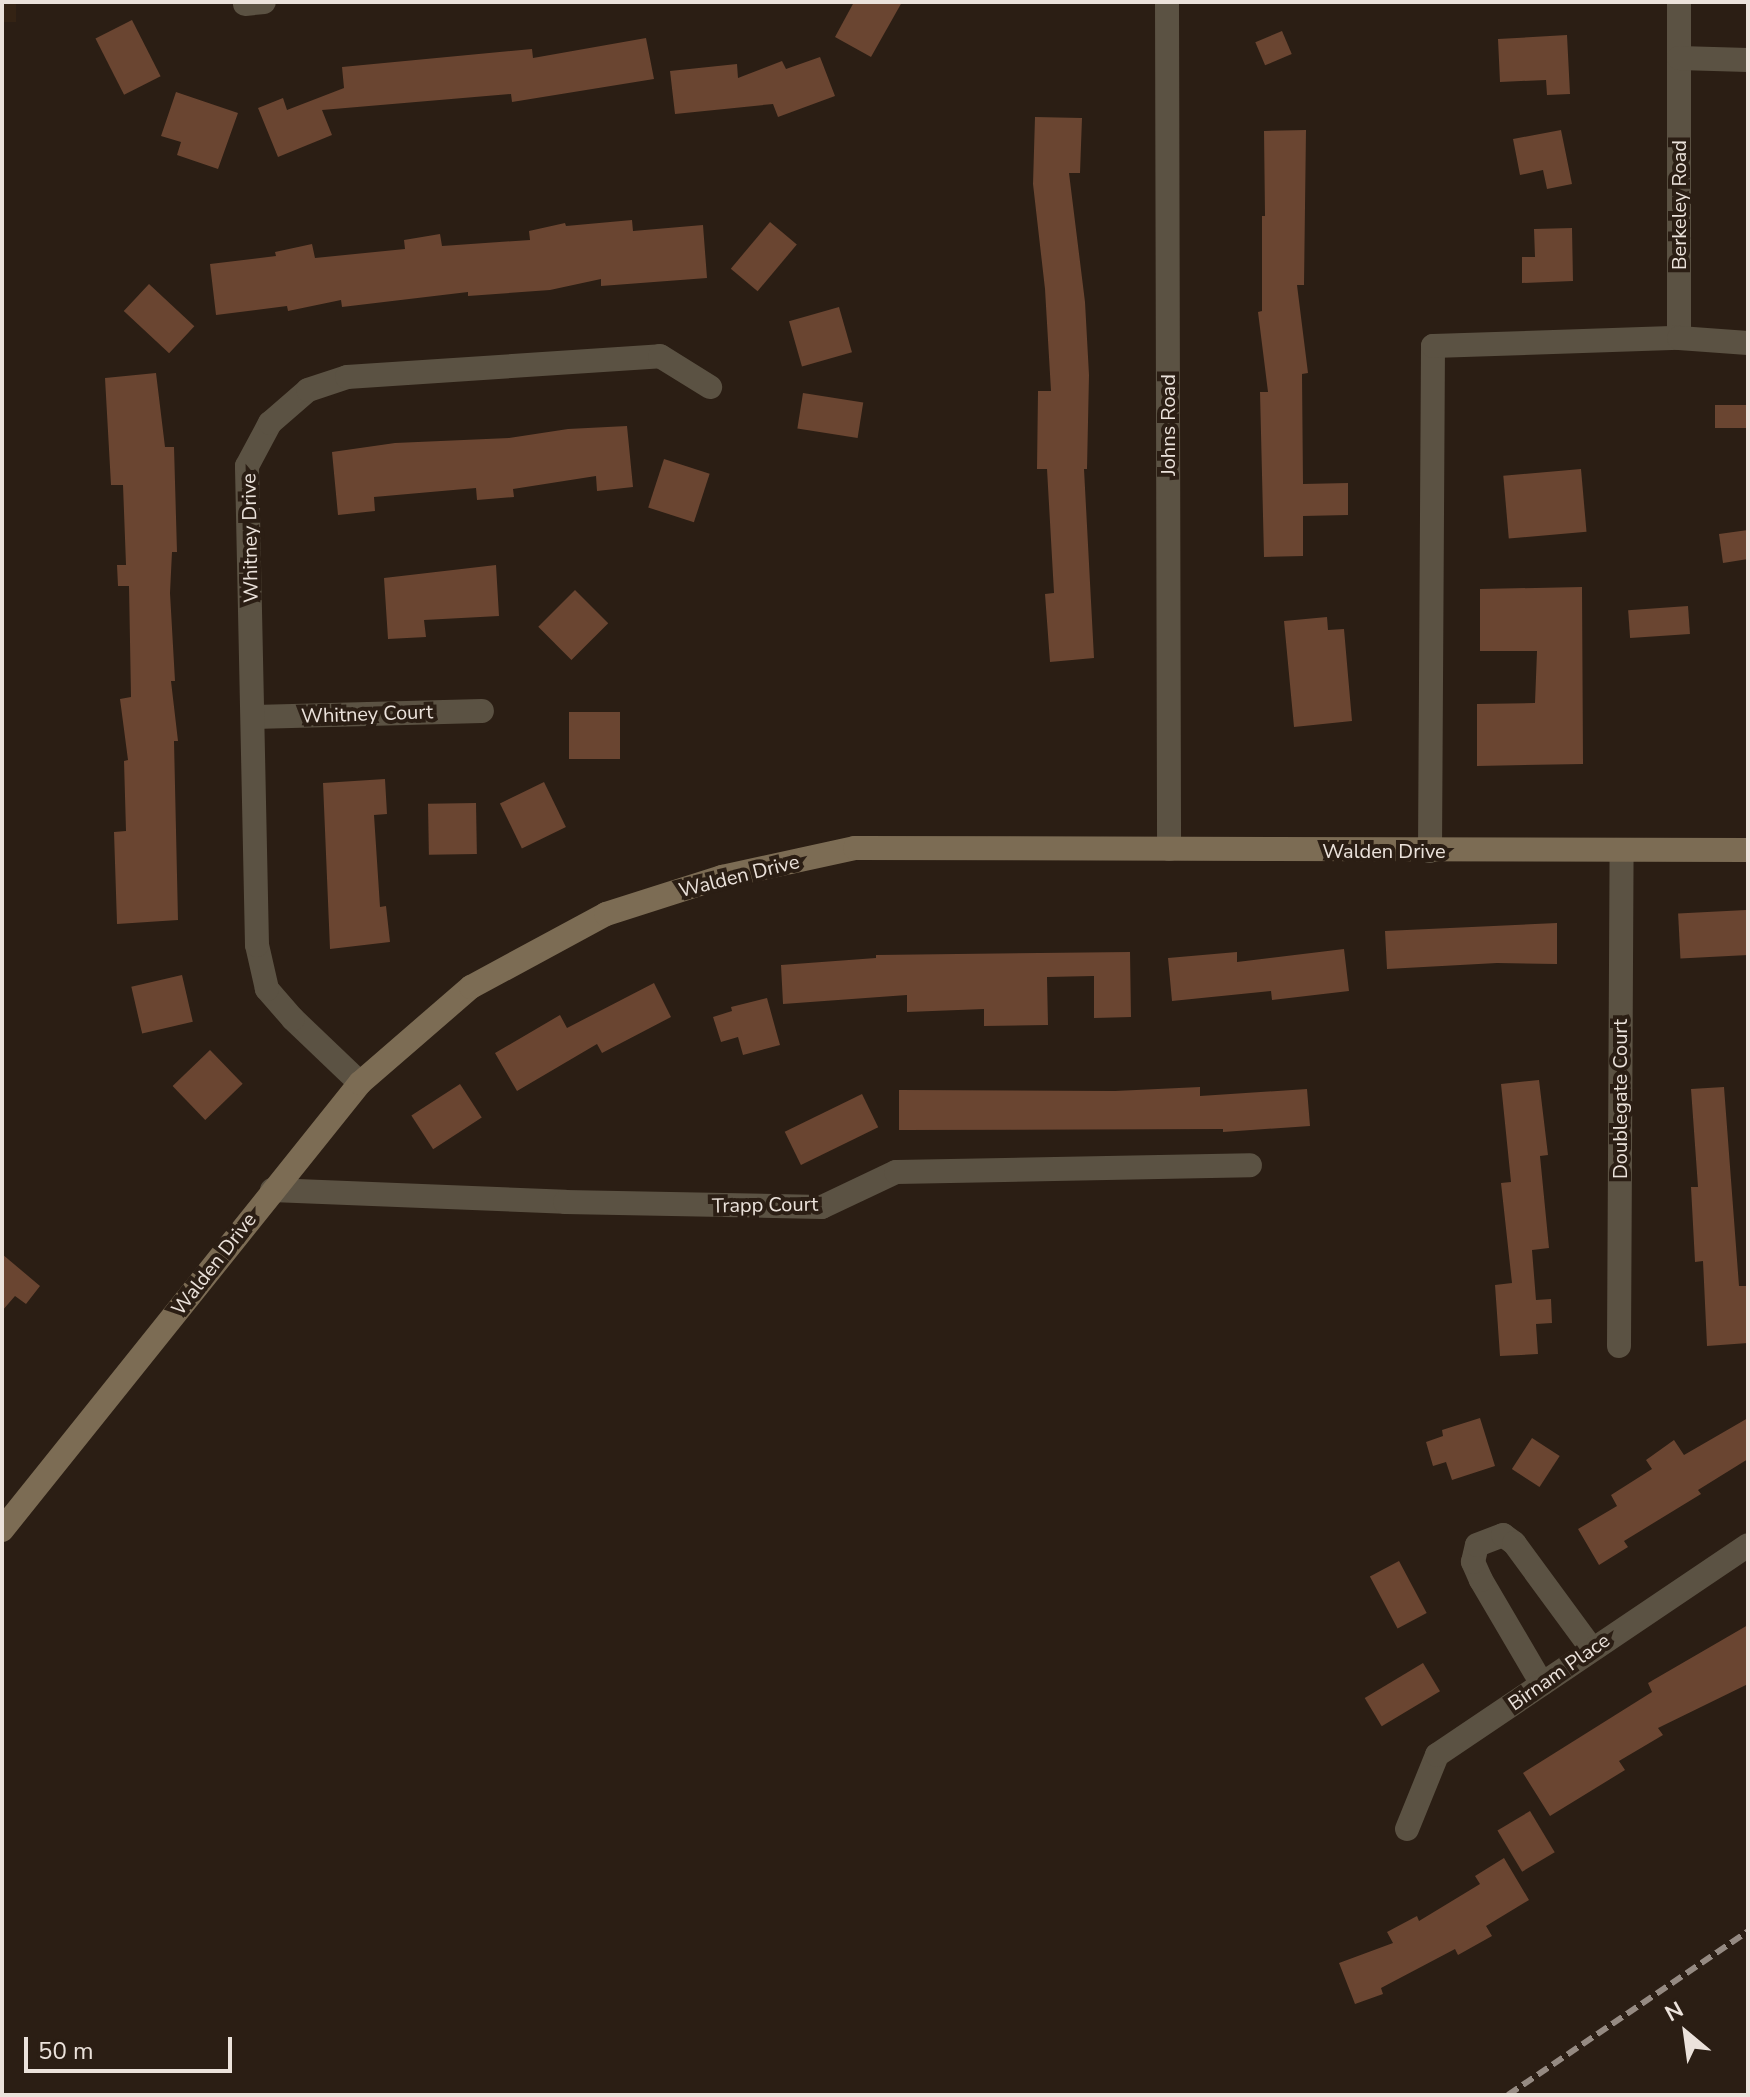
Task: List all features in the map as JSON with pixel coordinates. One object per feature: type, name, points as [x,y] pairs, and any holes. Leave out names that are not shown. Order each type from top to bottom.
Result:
[{"type":"street","name":"Johns Road","points":[[1167,2],[1169,849]]},
{"type":"street","name":"Berkeley Road","points":[[1679,2],[1679,338]]},
{"type":"street","points":[[1679,58],[1748,60]]},
{"type":"street","points":[[1430,851],[1433,346],[1679,338],[1748,343]]},
{"type":"street","name":"Whitney Drive","points":[[360,1083],[293,1019],[267,989],[257,945],[247,466],[270,423],[308,390],[347,377],[660,356],[710,387]]},
{"type":"street","name":"Whitney Court","points":[[253,717],[482,711]]},
{"type":"street","name":"Walden Drive","points":[[2,1530],[360,1083],[471,987],[606,914],[722,877],[855,848],[1748,850]]},
{"type":"street","name":"Doublegate Court","points":[[1619,1346],[1622,852]]},
{"type":"street","name":"Trapp Court","points":[[272,1190],[565,1202],[822,1207],[896,1172],[1250,1165]]},
{"type":"street","points":[[1542,1684],[1481,1580],[1473,1562],[1477,1545],[1503,1535],[1514,1543],[1592,1649]]},
{"type":"street","name":"Birnam Place","points":[[1407,1829],[1437,1755],[1748,1545]]},
{"type":"shaded area","points":[[2,2],[16,2],[16,22],[2,22]]},
{"type":"building","points":[[854,2],[902,2],[871,57],[835,37]]},
{"type":"building","points":[[132,20],[161,76],[124,95],[95,39]]},
{"type":"building","points":[[1282,31],[1292,54],[1265,65],[1255,42]]},
{"type":"building","points":[[1567,35],[1570,94],[1547,95],[1546,80],[1500,82],[1498,39]]},
{"type":"building","points":[[646,38],[654,79],[512,102],[511,94],[322,110],[332,135],[278,157],[258,108],[283,98],[287,110],[344,88],[342,67],[532,49],[533,58]]},
{"type":"building","points":[[820,57],[835,96],[778,117],[773,104],[675,114],[670,71],[737,64],[738,78],[782,61],[786,69]]},
{"type":"building","points":[[176,92],[238,113],[218,169],[177,155],[181,142],[161,136]]},
{"type":"building","points":[[1035,117],[1082,118],[1080,173],[1069,173],[1085,302],[1089,375],[1087,469],[1084,469],[1094,658],[1050,662],[1045,594],[1054,593],[1047,469],[1037,469],[1038,391],[1051,391],[1045,289],[1033,184]]},
{"type":"building","points":[[1306,130],[1304,285],[1297,285],[1308,373],[1302,374],[1303,484],[1348,483],[1348,515],[1303,516],[1303,556],[1264,557],[1260,392],[1268,392],[1258,312],[1262,311],[1264,131]]},
{"type":"building","points":[[1561,130],[1572,184],[1547,189],[1543,170],[1520,175],[1513,139]]},
{"type":"building","points":[[632,220],[633,231],[703,225],[707,278],[601,286],[601,279],[550,290],[468,296],[468,292],[342,307],[341,300],[288,311],[287,306],[216,315],[210,264],[276,256],[275,252],[312,244],[315,258],[405,249],[404,240],[440,234],[442,246],[530,240],[529,231],[565,223],[566,226]]},
{"type":"building","points":[[770,222],[797,244],[758,291],[731,269]]},
{"type":"building","points":[[1572,228],[1573,281],[1522,283],[1522,257],[1535,257],[1534,229]]},
{"type":"building","points":[[149,284],[194,326],[169,353],[124,311]]},
{"type":"building","points":[[839,307],[852,352],[802,367],[789,321]]},
{"type":"building","points":[[156,373],[165,447],[174,447],[177,552],[172,552],[170,593],[175,681],[171,681],[178,741],[174,741],[178,920],[117,924],[114,832],[126,831],[124,761],[128,760],[120,699],[131,697],[129,586],[118,586],[117,565],[126,565],[123,485],[111,485],[105,378]]},
{"type":"building","points":[[803,393],[863,403],[858,438],[797,429]]},
{"type":"building","points":[[1715,405],[1748,405],[1748,428],[1715,428]]},
{"type":"building","points":[[627,426],[633,487],[597,491],[596,476],[513,489],[514,497],[477,500],[476,488],[374,497],[375,511],[338,515],[332,452],[395,443],[509,438],[568,429]]},
{"type":"building","points":[[664,459],[710,474],[694,522],[648,508]]},
{"type":"building","points":[[1581,469],[1586,532],[1509,539],[1503,476]]},
{"type":"building","points":[[1748,530],[1748,559],[1723,563],[1719,534]]},
{"type":"building","points":[[496,565],[499,616],[424,620],[426,637],[388,639],[384,578]]},
{"type":"building","points":[[1582,587],[1583,764],[1477,766],[1477,704],[1535,703],[1537,651],[1480,651],[1480,589]]},
{"type":"building","points":[[575,590],[608,623],[571,660],[538,627]]},
{"type":"building","points":[[1688,606],[1690,634],[1630,638],[1628,610]]},
{"type":"building","points":[[1327,617],[1328,630],[1344,629],[1352,721],[1294,727],[1284,621]]},
{"type":"building","points":[[569,712],[620,712],[620,759],[569,759]]},
{"type":"building","points":[[385,779],[387,814],[374,815],[380,907],[386,906],[390,942],[330,949],[323,783]]},
{"type":"building","points":[[544,782],[566,827],[522,848],[500,803]]},
{"type":"building","points":[[476,803],[477,854],[429,855],[428,804]]},
{"type":"building","points":[[1746,910],[1748,955],[1680,958],[1678,914]]},
{"type":"building","points":[[1557,923],[1557,964],[1497,963],[1387,969],[1385,931]]},
{"type":"building","points":[[1344,949],[1349,991],[1272,1000],[1271,991],[1172,1001],[1168,958],[1237,952],[1237,962]]},
{"type":"building","points":[[1130,952],[1131,1017],[1094,1018],[1094,976],[1047,977],[1048,1025],[984,1026],[984,1009],[907,1012],[907,995],[783,1004],[781,965],[876,958],[876,955]]},
{"type":"building","points":[[182,975],[193,1022],[142,1033],[131,987]]},
{"type":"building","points":[[654,983],[671,1017],[602,1053],[597,1044],[517,1091],[495,1053],[560,1015],[567,1028]]},
{"type":"building","points":[[767,998],[780,1045],[743,1055],[738,1037],[721,1042],[713,1017],[732,1011],[731,1007]]},
{"type":"building","points":[[210,1050],[243,1084],[205,1120],[173,1086]]},
{"type":"building","points":[[1539,1080],[1548,1155],[1540,1156],[1549,1248],[1532,1250],[1536,1300],[1551,1299],[1552,1323],[1536,1324],[1538,1354],[1500,1356],[1495,1285],[1512,1283],[1501,1183],[1511,1182],[1501,1084]]},
{"type":"building","points":[[460,1084],[482,1118],[433,1149],[411,1116]]},
{"type":"building","points":[[1200,1087],[1200,1096],[1307,1089],[1310,1126],[1223,1132],[1223,1129],[899,1130],[899,1090],[1115,1091]]},
{"type":"building","points":[[1724,1087],[1739,1286],[1748,1286],[1748,1343],[1707,1346],[1703,1261],[1695,1262],[1691,1187],[1698,1187],[1691,1089]]},
{"type":"building","points":[[862,1094],[878,1127],[801,1165],[785,1132]]},
{"type":"building","points":[[2,1254],[40,1286],[26,1304],[15,1296],[2,1311]]},
{"type":"building","points":[[1480,1418],[1495,1466],[1452,1480],[1446,1462],[1433,1466],[1426,1442],[1443,1436],[1442,1430]]},
{"type":"building","points":[[1748,1418],[1748,1459],[1698,1490],[1701,1494],[1624,1541],[1628,1547],[1599,1565],[1578,1529],[1617,1506],[1611,1495],[1652,1469],[1646,1460],[1674,1440],[1684,1455]]},
{"type":"building","points":[[1532,1438],[1560,1456],[1540,1487],[1512,1469]]},
{"type":"building","points":[[1399,1561],[1427,1613],[1398,1629],[1370,1576]]},
{"type":"building","points":[[1748,1625],[1748,1684],[1658,1728],[1663,1735],[1619,1761],[1625,1770],[1550,1816],[1523,1773],[1652,1692],[1648,1683]]},
{"type":"building","points":[[1423,1663],[1440,1691],[1382,1726],[1365,1698]]},
{"type":"building","points":[[1530,1811],[1555,1852],[1522,1872],[1497,1831]]},
{"type":"building","points":[[1504,1858],[1529,1900],[1486,1926],[1492,1936],[1458,1955],[1455,1949],[1381,1988],[1383,1994],[1355,2004],[1339,1963],[1393,1943],[1387,1932],[1417,1916],[1419,1921],[1480,1884],[1475,1876]]},
{"type":"railway","points":[[1508,2095],[1748,1931]]}]
